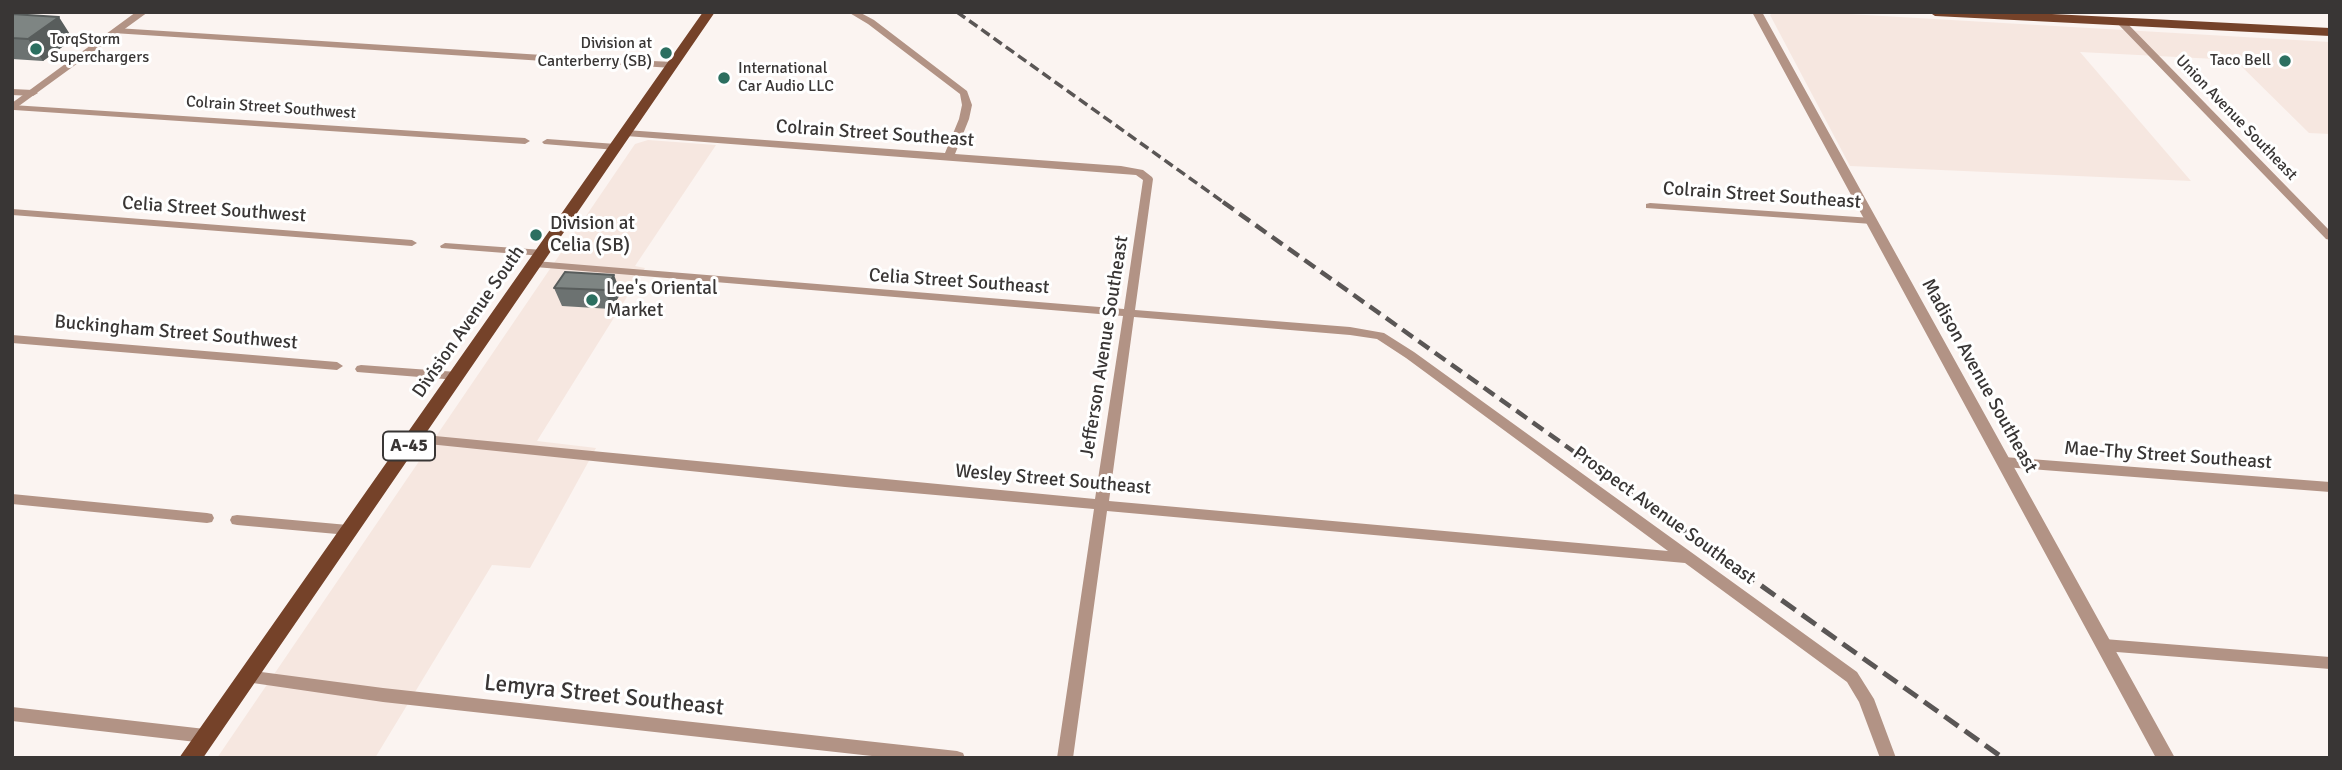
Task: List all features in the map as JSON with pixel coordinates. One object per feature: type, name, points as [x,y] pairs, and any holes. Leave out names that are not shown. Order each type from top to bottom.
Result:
[{"type":"main road","name":"Division Avenue South","points":[[190,758],[709,12]]},
{"type":"main road","points":[[1935,12],[2330,32]]},
{"type":"street","points":[[13,107],[144,12]]},
{"type":"street","points":[[852,12],[871,22],[964,93],[967,105],[964,119],[950,156]]},
{"type":"street","name":"Madison Avenue Southeast","points":[[1756,12],[2166,758]]},
{"type":"street","name":"Union Avenue Southeast","points":[[2120,22],[2330,237]]},
{"type":"street","points":[[116,32],[590,61]]},
{"type":"street","points":[[611,62],[673,65]]},
{"type":"street","points":[[12,92],[33,93]]},
{"type":"street","name":"Colrain Street Southwest","points":[[13,107],[525,141]]},
{"type":"street","points":[[547,142],[621,140]]},
{"type":"street","name":"Colrain Street Southeast","points":[[621,140],[950,156],[1121,169]]},
{"type":"street","name":"Jefferson Avenue Southeast","points":[[1065,758],[1149,182],[1146,175],[1121,169]]},
{"type":"street","name":"Colrain Street Southeast","points":[[1650,206],[1872,221]]},
{"type":"street","name":"Celia Street Southwest","points":[[12,212],[412,243]]},
{"type":"street","points":[[445,246],[539,259]]},
{"type":"street","name":"Celia Street Southeast","points":[[539,259],[1363,332],[1380,337]]},
{"type":"street","name":"Prospect Avenue Southeast","points":[[1380,337],[1410,355],[1852,677],[1866,699],[1888,758]]},
{"type":"street","name":"Buckingham Street Southwest","points":[[12,339],[337,366]]},
{"type":"street","points":[[361,369],[457,376]]},
{"type":"street","name":"Wesley Street Southeast","points":[[414,439],[845,482],[1689,558]]},
{"type":"street","name":"Mae-Thy Street Southeast","points":[[2004,462],[2330,487]]},
{"type":"street","points":[[12,499],[207,518]]},
{"type":"street","points":[[237,520],[348,530]]},
{"type":"street","points":[[2104,645],[2330,663]]},
{"type":"street","name":"Lemyra Street Southeast","points":[[246,676],[396,696],[957,758]]},
{"type":"street","points":[[12,714],[205,736]]},
{"type":"shaded area","points":[[1774,12],[1814,12],[2330,42],[2330,134],[2309,133],[2235,60],[2080,52],[2191,181],[1850,166],[1770,15]]},
{"type":"shaded area","points":[[648,140],[716,145],[635,266],[645,268],[537,441],[596,448],[530,568],[492,565],[375,758],[217,758],[635,144]]},
{"type":"building","points":[[12,14],[59,17],[28,39],[12,38]]},
{"type":"building","points":[[565,272],[614,275],[605,290],[554,288]]},
{"type":"railway","points":[[957,12],[1226,204]]},
{"type":"railway","points":[[1223,202],[1580,456]]},
{"type":"railway","points":[[1578,455],[2003,758]]},
{"type":"place","name":"TorqStorm Superchargers","points":[[36,49]]},
{"type":"place","name":"Division at Canterberry (SB)","points":[[666,53]]},
{"type":"place","name":"Taco Bell","points":[[2285,61]]},
{"type":"place","name":"International Car Audio LLC","points":[[724,78]]},
{"type":"place","name":"Division at Celia (SB)","points":[[536,235]]},
{"type":"place","name":"Lee's Oriental Market","points":[[592,300]]}]
